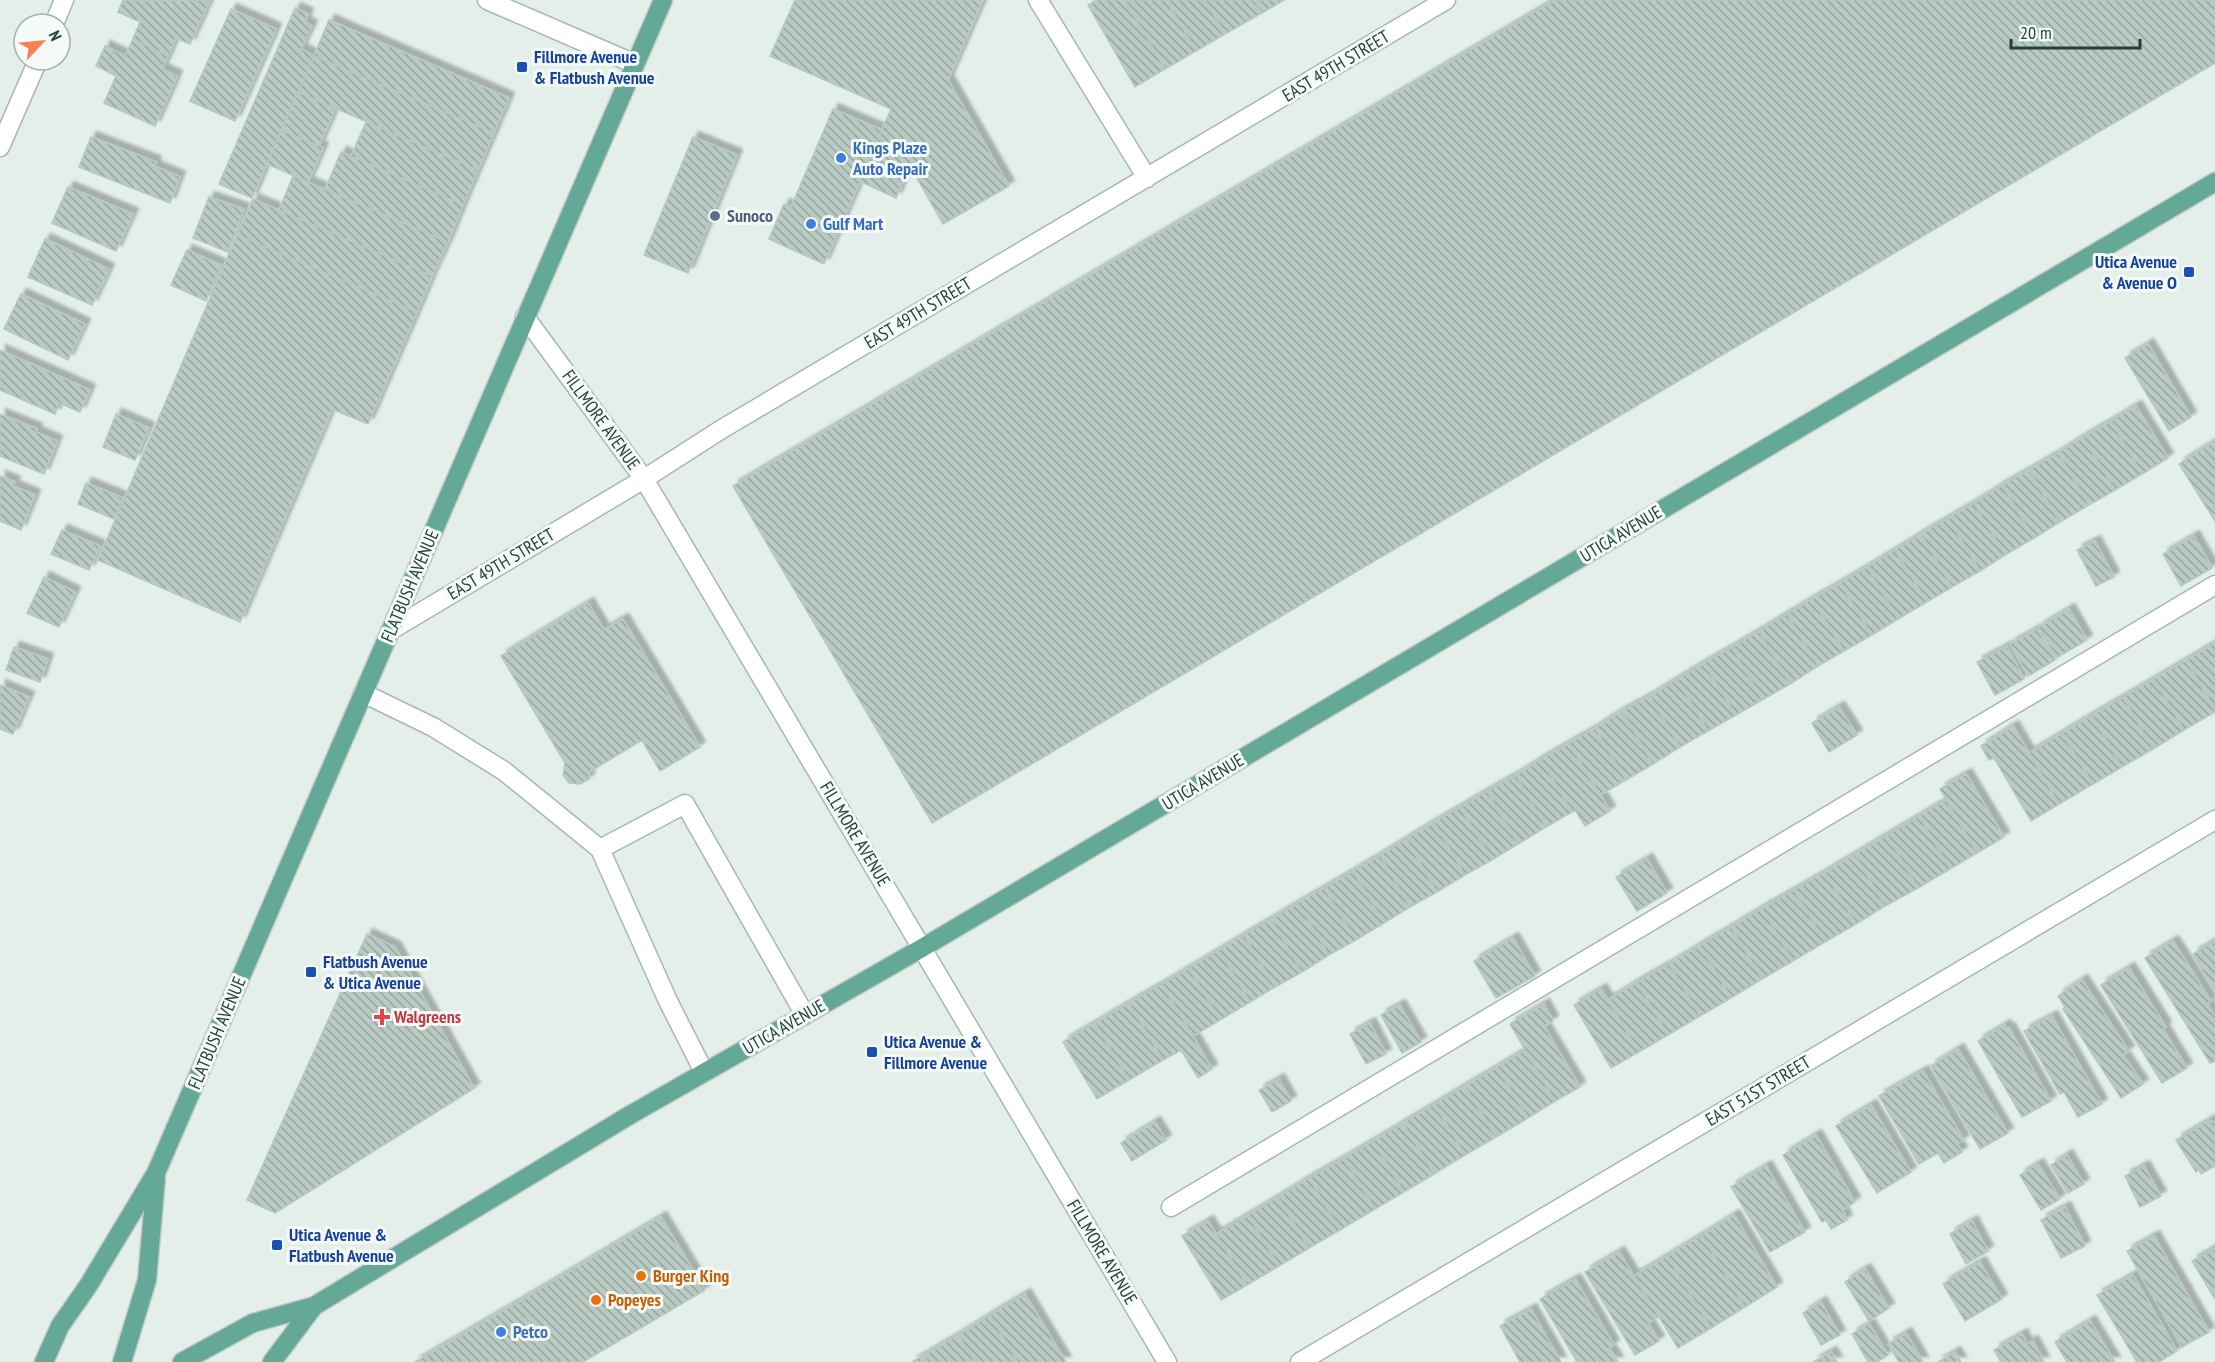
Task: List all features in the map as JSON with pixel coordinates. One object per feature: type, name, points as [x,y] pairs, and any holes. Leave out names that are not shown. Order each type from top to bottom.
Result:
[{"type":"main road","name":"FLATBUSH AVENUE","points":[[44,1362],[60,1326],[88,1286],[156,1173],[663,0]]},
{"type":"main road","name":"UTICA AVENUE","points":[[182,1362],[253,1323],[314,1306],[704,1072],[922,948],[2215,182]]},
{"type":"main road","name":"FLATBUSH AVENUE","points":[[122,1362],[147,1280],[156,1173]]},
{"type":"main road","points":[[272,1362],[314,1306]]},
{"type":"street","points":[[486,0],[635,64]]},
{"type":"street","points":[[1038,0],[1147,178]]},
{"type":"street","name":"EAST 49TH STREET","points":[[391,630],[644,479],[722,429],[1446,0]]},
{"type":"street","points":[[0,147],[33,72]]},
{"type":"street","name":"FILLMORE AVENUE","points":[[525,317],[644,479],[1167,1362]]},
{"type":"street","points":[[1172,1207],[2215,585]]},
{"type":"street","points":[[363,693],[433,727],[504,771],[600,849],[668,1001],[704,1072]]},
{"type":"street","points":[[600,849],[685,804],[805,1015]]},
{"type":"street","name":"EAST 51ST STREET","points":[[1300,1362],[2215,820]]},
{"type":"building","points":[[123,0],[210,0],[190,44],[176,38],[168,56],[133,39],[140,22],[118,12]]},
{"type":"building","points":[[795,0],[983,0],[948,80],[1009,186],[943,224],[910,166],[896,198],[859,181],[891,109],[770,56]]},
{"type":"building","points":[[1098,0],[1125,0],[1165,69],[1135,87],[1088,5]]},
{"type":"building","points":[[1125,0],[1166,0],[1196,51],[1165,69]]},
{"type":"building","points":[[1166,0],[1205,0],[1225,34],[1196,51]]},
{"type":"building","points":[[1205,0],[1254,0],[1262,13],[1225,34]]},
{"type":"building","points":[[1254,0],[1284,0],[1262,13]]},
{"type":"building","points":[[1555,0],[2215,0],[2215,63],[932,823],[733,486]]},
{"type":"building","points":[[295,8],[308,14],[305,22],[312,26],[301,49],[314,56],[252,198],[219,184]]},
{"type":"building","points":[[231,9],[276,29],[235,121],[190,101]]},
{"type":"building","points":[[329,20],[509,98],[494,133],[314,56]]},
{"type":"building","points":[[133,39],[168,56],[162,69],[177,76],[155,126],[104,103],[116,76],[96,66],[105,46],[125,56]]},
{"type":"building","points":[[314,56],[494,133],[478,170],[298,92]]},
{"type":"building","points":[[298,92],[335,109],[319,146],[281,130]]},
{"type":"building","points":[[833,109],[882,130],[824,264],[769,239],[784,204],[791,207]]},
{"type":"building","points":[[366,122],[478,170],[463,205],[351,156]]},
{"type":"building","points":[[281,130],[323,148],[308,182],[267,164]]},
{"type":"building","points":[[91,137],[156,162],[154,166],[180,177],[170,203],[79,167]]},
{"type":"building","points":[[693,137],[737,155],[688,273],[644,255]]},
{"type":"building","points":[[341,152],[463,205],[448,242],[325,189]]},
{"type":"building","points":[[293,176],[448,242],[432,276],[279,210]]},
{"type":"building","points":[[68,187],[133,214],[116,251],[52,223]]},
{"type":"building","points":[[209,197],[244,209],[228,252],[193,238]]},
{"type":"building","points":[[253,199],[432,276],[417,312],[237,235]]},
{"type":"building","points":[[237,235],[417,312],[368,424],[332,409],[240,622],[98,560]]},
{"type":"building","points":[[45,239],[109,269],[92,305],[28,277]]},
{"type":"building","points":[[187,250],[221,265],[206,301],[171,285]]},
{"type":"building","points":[[21,294],[85,324],[68,360],[4,329]]},
{"type":"building","points":[[2148,344],[2191,417],[2169,431],[2125,358]]},
{"type":"building","points":[[0,350],[90,390],[80,412],[59,403],[55,414],[0,390]]},
{"type":"building","points":[[2136,406],[2168,458],[2142,474],[2111,421]]},
{"type":"building","points":[[0,414],[37,429],[36,432],[57,441],[44,474],[0,456]]},
{"type":"building","points":[[116,414],[149,428],[135,460],[103,447]]},
{"type":"building","points":[[2111,421],[2142,474],[2115,490],[2083,437]]},
{"type":"building","points":[[2083,437],[2115,490],[2089,505],[2058,453]]},
{"type":"building","points":[[2215,441],[2215,521],[2179,464]]},
{"type":"building","points":[[2058,453],[2089,505],[2060,522],[2029,470]]},
{"type":"building","points":[[2029,470],[2060,522],[2034,538],[2002,485]]},
{"type":"building","points":[[0,476],[15,482],[13,486],[35,495],[21,530],[0,521]]},
{"type":"building","points":[[86,483],[123,498],[114,519],[78,504]]},
{"type":"building","points":[[2002,485],[2034,538],[2005,555],[1974,503]]},
{"type":"building","points":[[1974,503],[2005,555],[1980,571],[1948,518]]},
{"type":"building","points":[[1948,518],[1980,571],[1952,587],[1921,534]]},
{"type":"building","points":[[62,530],[100,546],[89,570],[51,554]]},
{"type":"building","points":[[1921,534],[1952,587],[1927,602],[1895,550]]},
{"type":"building","points":[[2194,536],[2212,568],[2181,586],[2163,554]]},
{"type":"building","points":[[2095,541],[2114,577],[2096,586],[2077,550]]},
{"type":"building","points":[[1895,550],[1927,602],[1898,619],[1867,567]]},
{"type":"building","points":[[1867,567],[1898,619],[1872,635],[1840,583]]},
{"type":"building","points":[[44,577],[75,592],[59,627],[27,613]]},
{"type":"building","points":[[1840,583],[1872,635],[1844,651],[1812,599]]},
{"type":"building","points":[[1812,599],[1844,651],[1818,666],[1787,614]]},
{"type":"building","points":[[588,603],[604,630],[623,619],[700,747],[660,771],[642,740],[589,772],[589,779],[580,784],[569,783],[563,775],[565,763],[501,656]]},
{"type":"building","points":[[2069,609],[2087,640],[2056,658],[2039,627]]},
{"type":"building","points":[[1787,614],[1818,666],[1790,684],[1759,631]]},
{"type":"building","points":[[2037,629],[2055,660],[2028,676],[2010,644]]},
{"type":"building","points":[[1759,631],[1790,684],[1762,700],[1732,647]]},
{"type":"building","points":[[2215,643],[2215,709],[2186,660]]},
{"type":"building","points":[[2007,646],[2024,679],[1995,695],[1977,662]]},
{"type":"building","points":[[14,647],[48,659],[40,682],[6,670]]},
{"type":"building","points":[[1732,647],[1762,700],[1736,715],[1704,663]]},
{"type":"building","points":[[2186,660],[2215,712],[2184,730],[2154,679]]},
{"type":"building","points":[[1704,663],[1736,715],[1708,731],[1677,679]]},
{"type":"building","points":[[1677,679],[1708,731],[1680,747],[1650,696]]},
{"type":"building","points":[[2154,679],[2184,730],[2153,749],[2123,697]]},
{"type":"building","points":[[0,685],[29,697],[13,734],[0,729]]},
{"type":"building","points":[[1650,696],[1680,747],[1653,764],[1622,711]]},
{"type":"building","points":[[2123,697],[2153,749],[2122,767],[2092,715]]},
{"type":"building","points":[[1839,707],[1857,735],[1829,752],[1812,723]]},
{"type":"building","points":[[1622,711],[1653,764],[1626,780],[1595,728]]},
{"type":"building","points":[[2092,715],[2122,767],[2093,784],[2062,733]]},
{"type":"building","points":[[2013,726],[2059,804],[2031,821],[1994,758],[1989,760],[1981,746]]},
{"type":"building","points":[[1595,728],[1626,780],[1600,795],[1569,743]]},
{"type":"building","points":[[2062,733],[2093,784],[2059,804],[2029,753]]},
{"type":"building","points":[[1569,743],[1610,811],[1585,826],[1575,810],[1572,812],[1541,759]]},
{"type":"building","points":[[1541,759],[1572,812],[1546,827],[1516,775]]},
{"type":"building","points":[[1966,774],[2004,837],[1977,853],[1940,789]]},
{"type":"building","points":[[1516,775],[1546,827],[1518,844],[1487,791]]},
{"type":"building","points":[[1487,791],[1518,844],[1492,860],[1460,807]]},
{"type":"building","points":[[1946,800],[1977,853],[1950,869],[1919,816]]},
{"type":"building","points":[[1460,807],[1492,860],[1465,875],[1434,822]]},
{"type":"building","points":[[1919,816],[1950,869],[1918,888],[1887,835]]},
{"type":"building","points":[[1434,822],[1465,875],[1437,892],[1406,839]]},
{"type":"building","points":[[1887,835],[1918,888],[1885,906],[1855,854]]},
{"type":"building","points":[[1406,839],[1437,892],[1410,907],[1380,855]]},
{"type":"building","points":[[1855,854],[1885,906],[1856,924],[1825,872]]},
{"type":"building","points":[[1380,855],[1410,907],[1384,923],[1353,871]]},
{"type":"building","points":[[1647,859],[1667,893],[1637,911],[1616,877]]},
{"type":"building","points":[[1353,871],[1384,923],[1356,940],[1324,888]]},
{"type":"building","points":[[1825,872],[1856,924],[1825,942],[1794,890]]},
{"type":"building","points":[[1324,888],[1356,940],[1329,955],[1298,903]]},
{"type":"building","points":[[1794,890],[1825,942],[1793,961],[1762,908]]},
{"type":"building","points":[[1298,903],[1329,955],[1302,972],[1271,919]]},
{"type":"building","points":[[1762,908],[1793,961],[1762,979],[1731,927]]},
{"type":"building","points":[[1271,919],[1302,972],[1275,987],[1244,935]]},
{"type":"building","points":[[1731,927],[1762,979],[1731,998],[1700,945]]},
{"type":"building","name":"Walgreens","points":[[367,934],[395,947],[474,1088],[476,1087],[275,1213],[247,1200]]},
{"type":"building","points":[[1244,935],[1275,987],[1250,1002],[1219,950]]},
{"type":"building","points":[[1513,938],[1535,976],[1496,998],[1474,961]]},
{"type":"building","points":[[2173,941],[2211,1001],[2207,1004],[2215,1017],[2215,1061],[2210,1063],[2145,958]]},
{"type":"building","points":[[2215,941],[2215,992],[2193,954]]},
{"type":"building","points":[[1700,945],[1731,998],[1700,1016],[1669,964]]},
{"type":"building","points":[[1219,950],[1250,1002],[1220,1020],[1189,968]]},
{"type":"building","points":[[1669,964],[1700,1016],[1668,1035],[1637,982]]},
{"type":"building","points":[[1189,968],[1220,1020],[1193,1036],[1162,984]]},
{"type":"building","points":[[2129,968],[2166,1027],[2163,1029],[2187,1068],[2162,1083],[2101,985]]},
{"type":"building","points":[[2082,980],[2129,1051],[2123,1055],[2143,1084],[2121,1098],[2063,1009],[2065,1007],[2058,996]]},
{"type":"building","points":[[1637,982],[1668,1035],[1639,1052],[1608,1000]]},
{"type":"building","points":[[1162,984],[1212,1069],[1198,1078],[1181,1050],[1163,1060],[1129,1003]]},
{"type":"building","points":[[1601,989],[1639,1052],[1611,1068],[1574,1005]]},
{"type":"building","points":[[1129,1003],[1163,1060],[1129,1080],[1095,1023]]},
{"type":"building","points":[[1544,1004],[1553,1021],[1544,1026],[1580,1087],[1555,1101],[1510,1024]]},
{"type":"building","points":[[1400,1005],[1421,1042],[1402,1053],[1381,1015]]},
{"type":"building","points":[[2052,1016],[2102,1104],[2078,1117],[2064,1092],[2060,1094],[2024,1031]]},
{"type":"building","points":[[1095,1023],[1129,1080],[1097,1099],[1063,1042]]},
{"type":"building","points":[[1370,1023],[1386,1054],[1366,1064],[1350,1034]]},
{"type":"building","points":[[2005,1025],[2006,1029],[2009,1028],[2051,1101],[2022,1117],[1978,1041]]},
{"type":"building","points":[[1958,1049],[2008,1133],[1980,1149],[1931,1066]]},
{"type":"building","points":[[1525,1050],[1555,1101],[1528,1118],[1497,1067]]},
{"type":"building","points":[[1497,1067],[1528,1118],[1496,1137],[1465,1086]]},
{"type":"building","points":[[1923,1071],[1964,1140],[1957,1144],[1962,1152],[1944,1163],[1938,1153],[1919,1164],[1879,1096]]},
{"type":"building","points":[[1279,1079],[1291,1101],[1272,1112],[1259,1090]]},
{"type":"building","points":[[1465,1086],[1496,1137],[1465,1155],[1435,1104]]},
{"type":"building","points":[[1435,1104],[1465,1155],[1434,1174],[1403,1123]]},
{"type":"building","points":[[1871,1105],[1911,1172],[1877,1193],[1836,1126]]},
{"type":"building","points":[[2210,1120],[2212,1123],[2215,1121],[2215,1166],[2201,1174],[2199,1170],[2196,1172],[2176,1140]]},
{"type":"building","points":[[1155,1122],[1166,1140],[1132,1161],[1121,1143]]},
{"type":"building","points":[[1403,1123],[1434,1174],[1404,1192],[1373,1141]]},
{"type":"building","points":[[1816,1135],[1855,1202],[1842,1210],[1847,1220],[1831,1229],[1826,1220],[1822,1222],[1783,1155]]},
{"type":"building","points":[[1373,1141],[1404,1192],[1375,1209],[1344,1158]]},
{"type":"building","points":[[2067,1155],[2084,1184],[2068,1193],[2051,1165]]},
{"type":"building","points":[[1344,1158],[1375,1209],[1340,1230],[1309,1178]]},
{"type":"building","points":[[2038,1164],[2060,1199],[2041,1210],[2020,1175]]},
{"type":"building","points":[[1766,1166],[1805,1232],[1770,1252],[1731,1187]]},
{"type":"building","points":[[2144,1166],[2161,1196],[2140,1207],[2125,1176]]},
{"type":"building","points":[[1309,1178],[1340,1230],[1309,1248],[1278,1197]]},
{"type":"building","points":[[1278,1197],[1309,1248],[1279,1266],[1248,1215]]},
{"type":"building","points":[[2065,1207],[2085,1246],[2061,1258],[2041,1220]]},
{"type":"building","points":[[1248,1215],[1279,1266],[1247,1285],[1216,1234]]},
{"type":"building","points":[[1734,1215],[1777,1287],[1745,1307],[1702,1235]]},
{"type":"building","points":[[661,1217],[705,1290],[583,1362],[553,1362],[518,1302]]},
{"type":"building","points":[[1208,1221],[1247,1285],[1221,1300],[1182,1236]]},
{"type":"building","points":[[1972,1221],[1988,1251],[1966,1264],[1950,1234]]},
{"type":"building","points":[[1702,1235],[1745,1307],[1711,1328],[1667,1256]]},
{"type":"building","points":[[2154,1236],[2209,1332],[2182,1347],[2127,1251]]},
{"type":"building","points":[[2215,1248],[2215,1299],[2192,1261]]},
{"type":"building","points":[[1619,1252],[1659,1317],[1648,1323],[1659,1341],[1635,1355],[1585,1272]]},
{"type":"building","points":[[1667,1256],[1711,1328],[1678,1348],[1634,1276]]},
{"type":"building","points":[[1980,1262],[2002,1299],[1965,1321],[1943,1284]]},
{"type":"building","points":[[1865,1269],[1889,1308],[1869,1321],[1845,1282]]},
{"type":"building","points":[[2133,1275],[2177,1351],[2159,1362],[2137,1362],[2097,1295]]},
{"type":"building","points":[[1575,1279],[1614,1345],[1609,1348],[1618,1362],[1577,1362],[1540,1299]]},
{"type":"building","points":[[1025,1294],[1066,1362],[1018,1362],[990,1315]]},
{"type":"building","name":"Petco","points":[[518,1302],[553,1362],[415,1362]]},
{"type":"building","points":[[1821,1302],[1840,1335],[1821,1345],[1803,1313]]},
{"type":"building","points":[[1531,1309],[1561,1362],[1520,1362],[1500,1326]]},
{"type":"building","points":[[990,1315],[1018,1362],[975,1362],[958,1335]]},
{"type":"building","points":[[2090,1321],[2115,1362],[2067,1362],[2055,1342]]},
{"type":"building","points":[[1869,1324],[1888,1355],[1877,1362],[1868,1362],[1852,1334]]},
{"type":"building","points":[[1906,1333],[1923,1362],[1899,1362],[1888,1344]]},
{"type":"building","points":[[2022,1334],[2027,1344],[2033,1341],[2044,1362],[2001,1362],[1994,1350]]},
{"type":"building","points":[[958,1335],[975,1362],[928,1362],[924,1355]]},
{"type":"building","points":[[1831,1352],[1837,1362],[1813,1362]]},
{"type":"building","points":[[1955,1352],[1961,1362],[1938,1362]]},
{"type":"building","points":[[924,1355],[928,1362],[912,1362]]},
{"type":"place","name":"Fillmore Avenue & Flatbush Avenue","points":[[522,67]]},
{"type":"place","name":"Kings Plaze Auto Repair","points":[[841,158]]},
{"type":"place","name":"Sunoco","points":[[715,216]]},
{"type":"place","name":"Gulf Mart","points":[[811,224]]},
{"type":"place","name":"Utica Avenue & Avenue O","points":[[2189,272]]},
{"type":"place","name":"Flatbush Avenue & Utica Avenue","points":[[311,972]]},
{"type":"place","name":"Walgreens","points":[[382,1017]]},
{"type":"place","name":"Utica Avenue & Fillmore Avenue","points":[[872,1052]]},
{"type":"place","name":"Utica Avenue & Flatbush Avenue","points":[[277,1245]]},
{"type":"place","name":"Burger King","points":[[641,1276]]},
{"type":"place","name":"Popeyes","points":[[596,1300]]},
{"type":"place","name":"Petco","points":[[501,1332]]}]
